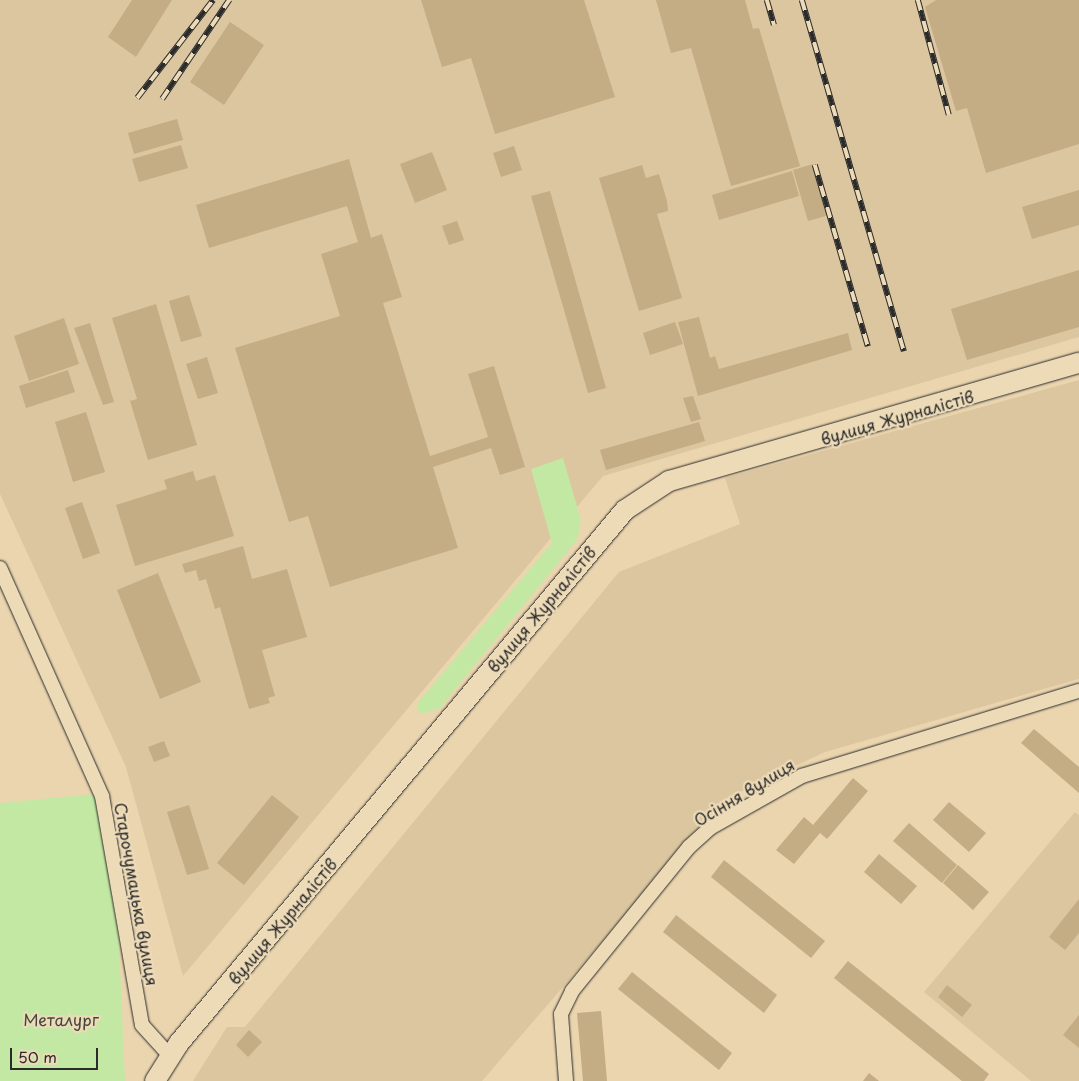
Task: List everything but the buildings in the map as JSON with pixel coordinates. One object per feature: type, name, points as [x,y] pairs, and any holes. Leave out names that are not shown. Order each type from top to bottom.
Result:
[{"type":"street","name":"вулиця Журналістів","points":[[155,1081],[170,1056],[625,510],[669,481],[1079,363]]},
{"type":"street","name":"Старочумацька вулиця","points":[[0,568],[102,796],[142,1025],[170,1056]]},
{"type":"street","name":"Осіння вулиця","points":[[566,1081],[561,1014],[578,983],[689,847],[710,828],[802,776],[1079,690]]},
{"type":"shaded area","points":[[0,0],[1079,0],[1079,337],[603,476],[183,976],[126,767],[0,494]]},
{"type":"shaded area","points":[[1079,380],[1079,679],[825,752],[725,799],[482,1081],[193,1081],[227,1027],[245,1027],[619,572],[740,524],[725,478]]},
{"type":"shaded area","points":[[1075,812],[1079,815],[1079,1081],[1031,1081],[924,992]]},
{"type":"green space","points":[[563,458],[581,520],[577,540],[439,709],[419,714],[417,704],[552,543],[531,469]]},
{"type":"green space","name":"Металург","points":[[94,794],[117,897],[125,1081],[0,1081],[0,803]]},
{"type":"railway","points":[[137,98],[213,0]]},
{"type":"railway","points":[[162,99],[229,0]]},
{"type":"railway","points":[[767,0],[774,25]]},
{"type":"railway","points":[[802,0],[904,351]]},
{"type":"railway","points":[[918,0],[949,115]]},
{"type":"railway","points":[[815,165],[868,346]]}]
